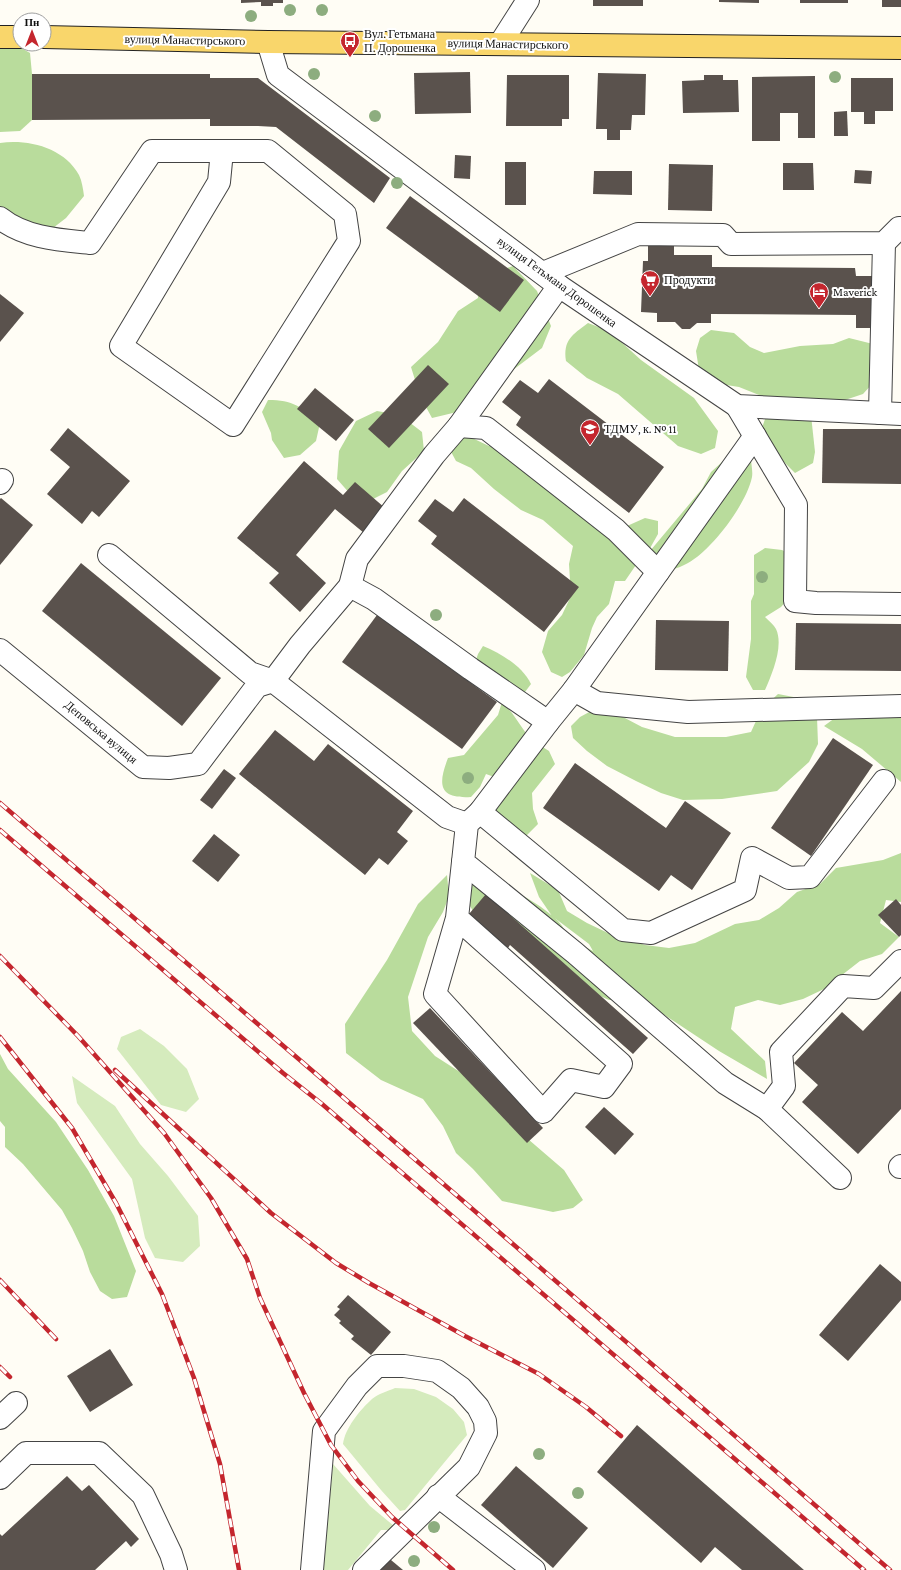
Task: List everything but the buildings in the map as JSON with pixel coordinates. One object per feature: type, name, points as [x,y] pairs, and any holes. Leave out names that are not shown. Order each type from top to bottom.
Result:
[{"type":"main road","points":[[0,37],[12,37]]},
{"type":"main road","name":"вулиця Манастирського","points":[[52,37],[268,42],[901,48]]},
{"type":"street","points":[[500,44],[528,0]]},
{"type":"street","name":"вулиця Гетьмана Дорошенка","points":[[268,42],[278,75],[551,279],[737,406]]},
{"type":"street","points":[[0,218],[11,227],[55,240],[90,243],[152,151],[222,151],[268,151],[345,214],[349,241],[233,425],[121,346],[219,182],[222,151]]},
{"type":"street","points":[[273,681],[300,645],[350,586],[357,559],[434,455],[460,426],[551,279],[638,234],[723,235],[731,244],[884,243],[899,228],[901,228]]},
{"type":"street","points":[[737,406],[890,414],[891,337],[884,243]]},
{"type":"street","points":[[737,406],[796,505],[795,601],[816,604],[901,604]]},
{"type":"street","points":[[460,426],[486,428],[616,530],[658,572]]},
{"type":"street","points":[[457,918],[621,1064],[604,1087],[571,1080],[543,1112],[435,994],[457,918],[463,862],[474,818],[574,690],[755,436]]},
{"type":"street","points":[[109,555],[250,673],[273,681],[447,817],[474,818],[623,930],[651,933],[745,890],[752,858],[789,878],[810,877],[884,781]]},
{"type":"street","points":[[350,586],[374,599],[548,722]]},
{"type":"street","name":"Деповська вулиця","points":[[0,650],[143,767],[169,768],[198,764],[257,686],[273,681]]},
{"type":"street","points":[[574,690],[597,703],[688,712],[901,706]]},
{"type":"street","points":[[463,862],[575,953],[725,1083],[767,1109],[840,1178]]},
{"type":"street","points":[[767,1109],[784,1086],[781,1052],[843,986],[874,988],[901,961]]},
{"type":"street","points":[[312,1570],[324,1431],[357,1386],[377,1366],[404,1366],[438,1371],[461,1388],[478,1407],[485,1421],[486,1433],[469,1467],[364,1570]]},
{"type":"street","points":[[0,1418],[16,1403]]},
{"type":"street","points":[[0,1478],[26,1453],[99,1453],[143,1495],[171,1554],[176,1570]]},
{"type":"street","points":[[438,1496],[534,1570]]},
{"type":"green space","points":[[0,49],[12,49],[12,52],[28,52],[30,53],[32,74],[32,120],[20,131],[0,132]]},
{"type":"green space","points":[[11,142],[34,144],[45,147],[64,158],[79,175],[82,182],[84,196],[66,218],[53,228],[36,227],[0,206],[0,143]]},
{"type":"green space","points":[[513,266],[537,291],[551,326],[542,348],[505,376],[482,406],[432,418],[420,396],[411,367],[438,342],[458,311],[478,298],[477,278]]},
{"type":"green space","points":[[588,323],[609,331],[641,360],[694,398],[718,431],[715,448],[701,454],[678,446],[618,394],[587,378],[566,361],[565,354],[567,343],[577,331]]},
{"type":"green space","points":[[711,330],[734,333],[750,347],[764,353],[800,346],[833,344],[849,338],[873,344],[872,384],[863,394],[842,401],[764,397],[739,387],[714,383],[699,370],[696,351],[700,338]]},
{"type":"green space","points":[[268,400],[291,403],[308,413],[320,423],[316,441],[300,455],[284,458],[272,440],[271,433],[262,412]]},
{"type":"green space","points":[[377,411],[400,415],[422,432],[424,451],[402,471],[387,492],[367,502],[351,495],[337,479],[339,451],[356,421]]},
{"type":"green space","points":[[767,413],[811,415],[815,452],[813,463],[795,473],[784,462],[762,428]]},
{"type":"green space","points":[[455,437],[470,437],[489,446],[508,447],[627,526],[645,518],[658,521],[658,534],[649,550],[638,562],[625,581],[615,581],[609,604],[597,617],[584,655],[570,672],[562,677],[551,672],[542,652],[548,631],[562,615],[571,596],[569,564],[573,546],[543,520],[521,510],[494,489],[471,468],[456,461],[449,448]]},
{"type":"green space","points":[[732,453],[751,458],[752,477],[749,488],[736,512],[717,537],[697,557],[680,567],[671,570],[645,557],[702,489],[711,472]]},
{"type":"green space","points":[[765,548],[782,550],[800,559],[797,589],[781,607],[765,617],[776,629],[779,643],[778,652],[774,668],[765,690],[753,690],[746,677],[751,639],[751,601],[754,594],[754,555]]},
{"type":"green space","points":[[483,646],[511,661],[527,678],[531,684],[522,696],[476,660]]},
{"type":"green space","points":[[778,694],[809,700],[817,717],[818,744],[809,762],[777,791],[722,799],[683,800],[661,793],[607,766],[573,738],[571,726],[580,717],[593,710],[623,717],[642,727],[675,737],[726,737],[751,732],[761,710]]},
{"type":"green space","points":[[502,702],[512,713],[530,739],[549,751],[555,764],[532,793],[533,809],[538,824],[524,838],[487,806],[497,778],[486,774],[480,787],[471,797],[452,795],[443,788],[442,782],[448,758],[464,755],[498,715]]},
{"type":"green space","points":[[901,710],[901,782],[862,749],[824,726],[843,712]]},
{"type":"green space","points":[[901,853],[901,902],[886,900],[880,923],[899,937],[882,954],[860,961],[824,989],[803,999],[780,1005],[758,1000],[735,1007],[731,1029],[765,1061],[767,1079],[719,1051],[660,1012],[632,999],[609,1000],[589,991],[476,916],[464,896],[478,878],[500,885],[531,900],[551,915],[539,897],[530,873],[558,890],[567,911],[587,923],[608,933],[645,945],[669,948],[695,943],[735,924],[759,920],[779,908],[797,892],[820,884],[836,868],[883,860]],"holes":[[[554,918],[589,944],[593,951],[573,941],[560,923]]]},
{"type":"green space","points":[[447,875],[449,896],[443,912],[428,937],[408,997],[412,1031],[435,1056],[485,1088],[521,1133],[564,1170],[583,1200],[573,1208],[553,1212],[502,1201],[473,1169],[456,1153],[443,1126],[423,1099],[381,1080],[346,1053],[345,1024],[387,960],[418,904]]},
{"type":"green space","points":[[140,1029],[164,1046],[187,1069],[199,1099],[186,1112],[161,1105],[117,1049],[121,1037]]},
{"type":"green space","points":[[0,1054],[8,1069],[56,1122],[88,1170],[114,1216],[136,1271],[127,1297],[112,1299],[100,1291],[90,1272],[83,1251],[62,1210],[23,1164],[5,1147],[5,1127],[0,1121]]},
{"type":"green space","points":[[72,1076],[115,1106],[140,1144],[168,1176],[198,1216],[200,1246],[183,1262],[155,1258],[145,1238],[132,1179],[77,1103]]},
{"type":"green space","points":[[395,1388],[414,1389],[436,1397],[453,1409],[464,1422],[467,1435],[405,1510],[400,1511],[343,1444],[344,1438],[350,1426],[363,1408],[374,1397]]},
{"type":"green space","points":[[333,1464],[370,1506],[394,1526],[388,1530],[381,1530],[348,1570],[323,1570]]},
{"type":"railway","points":[[0,803],[890,1570]]},
{"type":"railway","points":[[0,830],[283,1073],[322,1104],[864,1570]]},
{"type":"railway","points":[[0,956],[78,1036],[164,1133],[211,1198],[247,1259],[260,1298],[304,1393],[331,1445],[358,1481],[392,1517],[453,1570]]},
{"type":"railway","points":[[0,1037],[72,1128],[116,1203],[162,1294],[194,1378],[220,1464],[239,1570]]},
{"type":"railway","points":[[115,1070],[271,1213],[336,1263],[465,1336],[539,1374],[586,1407],[621,1436]]},
{"type":"railway","points":[[0,1280],[56,1339]]},
{"type":"railway","points":[[0,1367],[10,1377]]},
{"type":"place","name":"Вул. Гетьмана П. Дорошенка","points":[[350,58]]},
{"type":"place","name":"Продукти","points":[[650,297]]},
{"type":"place","name":"Maverick","points":[[819,309]]},
{"type":"place","name":"ТДМУ, к. № 11","points":[[590,446]]}]
